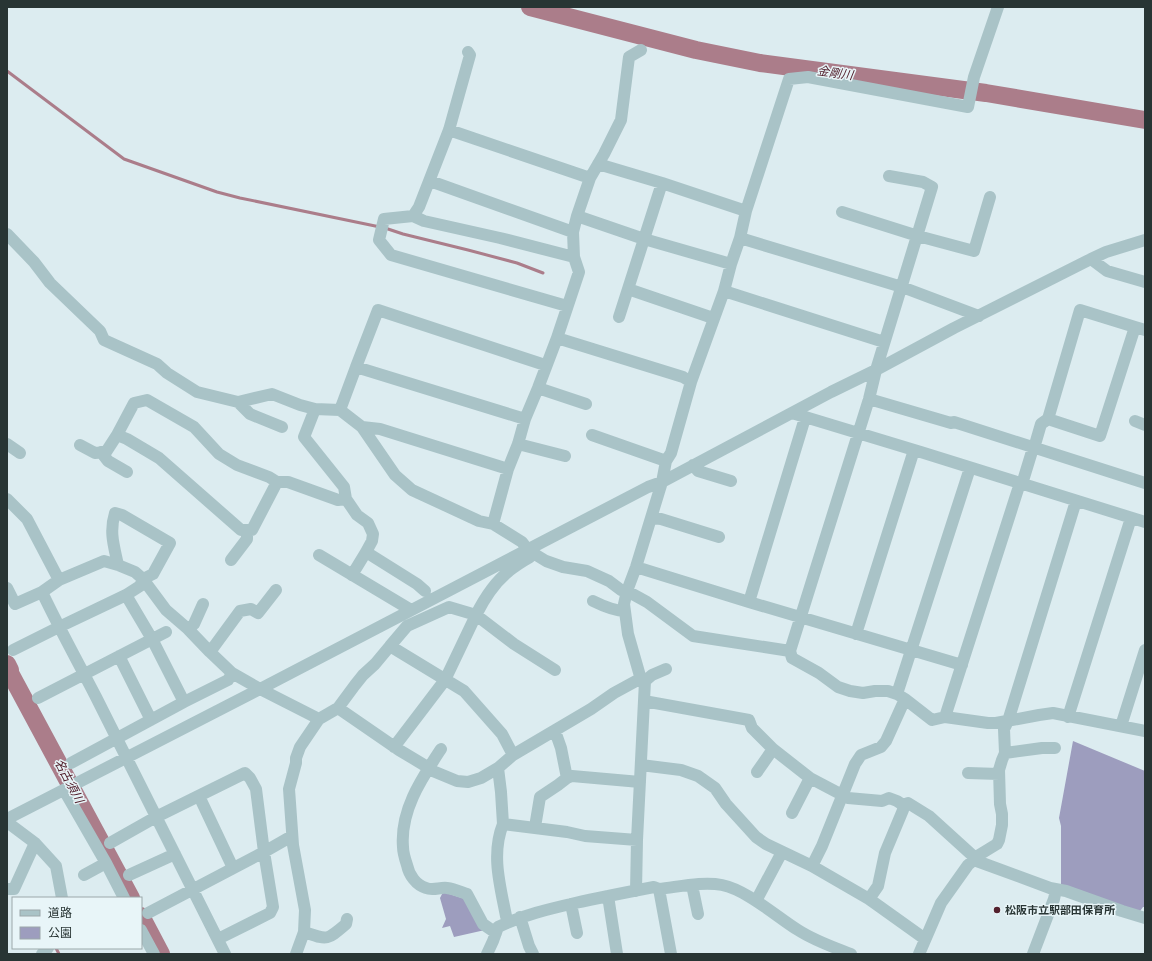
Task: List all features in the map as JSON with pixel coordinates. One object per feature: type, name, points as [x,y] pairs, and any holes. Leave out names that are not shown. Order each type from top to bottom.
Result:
[{"type":"street","points":[[636,891],[645,681],[640,676],[628,634],[624,604],[662,482],[666,461],[671,453],[691,382],[724,291],[740,238],[746,211],[789,78],[808,77],[968,106],[974,77],[998,7]]},
{"type":"street","points":[[493,524],[508,469],[518,444],[525,419],[538,388],[579,272],[574,257],[573,232],[577,216],[590,178],[621,120],[629,57],[641,50]]},
{"type":"street","points":[[412,216],[419,207],[449,130],[470,55],[468,52]]},
{"type":"street","points":[[449,130],[590,178]]},
{"type":"street","points":[[598,164],[662,183],[746,211]]},
{"type":"street","points":[[889,176],[923,182],[932,186],[918,236],[884,342],[858,434],[800,617],[790,651],[792,658],[819,673],[838,687],[863,693],[888,691],[901,697],[932,720],[945,718],[996,723],[1053,713],[1145,731]]},
{"type":"street","points":[[430,181],[573,232]]},
{"type":"street","points":[[619,317],[662,183]]},
{"type":"street","points":[[842,212],[918,236],[974,251],[990,196]]},
{"type":"street","points":[[567,306],[391,255],[379,240],[384,219],[412,216],[424,221],[500,238],[574,257]]},
{"type":"street","points":[[577,216],[644,239],[731,264]]},
{"type":"street","points":[[7,234],[34,262],[50,283],[100,331],[104,340],[157,364],[167,373],[197,392],[238,402],[272,394],[315,409],[340,410],[362,427],[395,475],[412,490],[480,521],[493,524],[522,542],[528,550],[530,557],[509,571],[482,603],[445,680],[394,747]]},
{"type":"street","points":[[740,238],[902,287],[979,316]]},
{"type":"street","points":[[7,818],[127,758],[648,487],[662,482],[831,392],[979,316],[1106,252],[1145,240]]},
{"type":"street","points":[[1091,260],[1107,270],[1145,282]]},
{"type":"street","points":[[628,289],[713,318]]},
{"type":"street","points":[[724,291],[884,342]]},
{"type":"street","points":[[340,410],[378,310],[546,365]]},
{"type":"street","points":[[945,718],[1041,424],[1048,419],[1080,310],[1140,329],[1100,436],[1048,419]]},
{"type":"street","points":[[556,338],[683,377],[691,382]]},
{"type":"street","points":[[356,367],[525,419]]},
{"type":"street","points":[[538,388],[586,404]]},
{"type":"street","points":[[869,398],[951,423],[954,422],[1145,483]]},
{"type":"street","points":[[80,445],[95,453],[106,452],[134,403],[147,400],[194,427],[219,454],[237,465],[269,477],[277,482],[288,482],[338,500],[346,499]]},
{"type":"street","points":[[238,402],[250,414],[282,427]]},
{"type":"street","points":[[315,409],[304,437],[344,487],[346,499],[358,515],[368,523],[374,534],[372,542],[352,575]]},
{"type":"street","points":[[792,413],[1145,522]]},
{"type":"street","points":[[749,602],[805,418]]},
{"type":"street","points":[[362,427],[380,429],[508,469]]},
{"type":"street","points":[[117,435],[127,439],[158,458],[241,530],[252,530],[277,482]]},
{"type":"street","points":[[592,436],[666,461]]},
{"type":"street","points":[[7,444],[20,453]]},
{"type":"street","points":[[518,444],[565,456]]},
{"type":"street","points":[[856,634],[914,450]]},
{"type":"street","points":[[101,452],[108,461],[127,472]]},
{"type":"street","points":[[693,465],[698,471],[730,481]]},
{"type":"street","points":[[812,866],[822,846],[841,795],[855,764],[861,754],[881,747],[886,741],[901,697],[910,650],[970,468]]},
{"type":"street","points":[[7,499],[27,519],[59,580]]},
{"type":"street","points":[[919,954],[941,903],[968,865],[979,855],[997,844],[999,840],[1002,825],[1002,814],[1000,804],[999,774],[1005,753],[1004,729],[1008,721],[1076,501]]},
{"type":"street","points":[[13,650],[126,595],[140,586],[143,578],[153,574],[170,543],[122,515],[115,513],[112,521],[111,534],[118,565]]},
{"type":"street","points":[[651,518],[661,519],[719,538]]},
{"type":"street","points":[[1068,717],[1131,518]]},
{"type":"street","points":[[231,560],[247,539],[247,530]]},
{"type":"street","points":[[528,550],[546,561],[557,565],[587,571],[609,581],[621,590],[627,591],[648,602],[693,636],[790,651]]},
{"type":"street","points":[[366,552],[417,584],[425,591]]},
{"type":"street","points":[[319,555],[411,610]]},
{"type":"street","points":[[7,588],[11,607],[42,592],[59,580],[104,561],[135,572],[143,578],[166,610],[188,629],[232,673],[319,719]]},
{"type":"street","points":[[636,567],[962,666]]},
{"type":"street","points":[[210,652],[240,611],[251,609],[258,613],[276,590]]},
{"type":"street","points":[[42,592],[85,674],[225,954]]},
{"type":"street","points":[[126,595],[152,639],[184,702]]},
{"type":"street","points":[[593,601],[610,608],[625,611]]},
{"type":"street","points":[[188,629],[194,624],[203,604]]},
{"type":"street","points":[[296,954],[304,932],[305,910],[292,836],[289,789],[300,747],[319,719],[338,708],[363,675],[375,664],[407,626],[449,607],[476,615],[514,644],[555,670]]},
{"type":"street","points":[[38,698],[166,632]]},
{"type":"street","points":[[390,646],[464,691],[502,734],[513,755]]},
{"type":"street","points":[[1121,726],[1145,650]]},
{"type":"street","points":[[119,656],[151,720]]},
{"type":"street","points":[[338,708],[428,769],[456,781],[468,782],[481,778],[498,768],[513,755],[591,709],[614,693],[636,681],[645,681],[652,675],[666,669]]},
{"type":"street","points":[[71,763],[228,680],[232,673]]},
{"type":"street","points":[[644,701],[749,720],[752,728],[773,749],[810,778],[848,798],[882,801],[889,798],[902,805],[903,810],[884,853],[878,886],[869,899]]},
{"type":"street","points":[[555,731],[561,748],[567,778]]},
{"type":"street","points":[[1005,753],[1042,748],[1055,748]]},
{"type":"street","points":[[441,749],[413,797],[407,813],[402,845],[403,853],[409,872],[416,881],[426,888],[436,890],[445,887],[467,894],[483,924],[496,933]]},
{"type":"street","points":[[756,772],[773,749]]},
{"type":"street","points":[[641,765],[681,770],[698,776],[715,788],[726,804],[756,837],[766,844],[812,866],[869,899],[925,939]]},
{"type":"street","points":[[498,768],[502,792],[503,824],[500,830],[496,856],[508,922]]},
{"type":"street","points":[[110,842],[156,817],[245,773],[250,778],[256,789],[273,907],[270,913],[218,939]]},
{"type":"street","points":[[968,773],[999,774]]},
{"type":"street","points":[[535,827],[540,797],[567,778],[572,776],[640,782]]},
{"type":"street","points":[[792,813],[810,778]]},
{"type":"street","points":[[64,790],[106,863],[123,897]]},
{"type":"street","points":[[199,796],[233,868]]},
{"type":"street","points":[[902,805],[908,803],[929,816],[972,855],[974,860],[1056,890],[1066,891],[1145,918]]},
{"type":"street","points":[[7,822],[35,843],[56,866],[62,897]]},
{"type":"street","points":[[503,824],[535,827],[585,836],[637,840]]},
{"type":"street","points":[[148,913],[292,836]]},
{"type":"street","points":[[7,889],[14,889],[35,843]]},
{"type":"street","points":[[756,901],[782,852]]},
{"type":"street","points":[[129,875],[174,854]]},
{"type":"street","points":[[84,875],[106,863]]},
{"type":"street","points":[[487,954],[498,926],[520,917],[571,904],[654,887],[658,889],[706,884],[724,885],[740,892],[811,938],[851,954]]},
{"type":"street","points":[[692,885],[698,914]]},
{"type":"street","points":[[658,889],[671,954]]},
{"type":"street","points":[[1033,954],[1056,890]]},
{"type":"street","points":[[608,896],[617,954]]},
{"type":"street","points":[[571,904],[576,933]]},
{"type":"street","points":[[520,917],[533,954]]},
{"type":"street","points":[[304,932],[324,938],[332,936],[346,924],[347,919]]},
{"type":"street","points":[[142,932],[154,954]]},
{"type":"green space","points":[[1073,741],[1145,771],[1145,907],[1143,907],[1138,914],[1061,885],[1061,826],[1059,818]]},
{"type":"green space","points":[[443,892],[465,899],[485,930],[454,937],[450,926],[442,928],[446,919],[440,898]]},
{"type":"waterway","name":"金剛川","points":[[530,7],[696,50],[760,63],[986,93],[1145,120]]},
{"type":"waterway","points":[[7,71],[124,159],[217,192],[380,227]]},
{"type":"waterway","points":[[385,228],[517,263],[543,273]]},
{"type":"waterway","name":"名古須川","points":[[7,664],[10,673],[130,897]]},
{"type":"waterway","name":"名古須川","points":[[142,918],[161,954]]},
{"type":"waterway","points":[[56,949],[59,954]]},
{"type":"place","name":"松阪市立駅部田保育所","points":[[997,910]]}]
